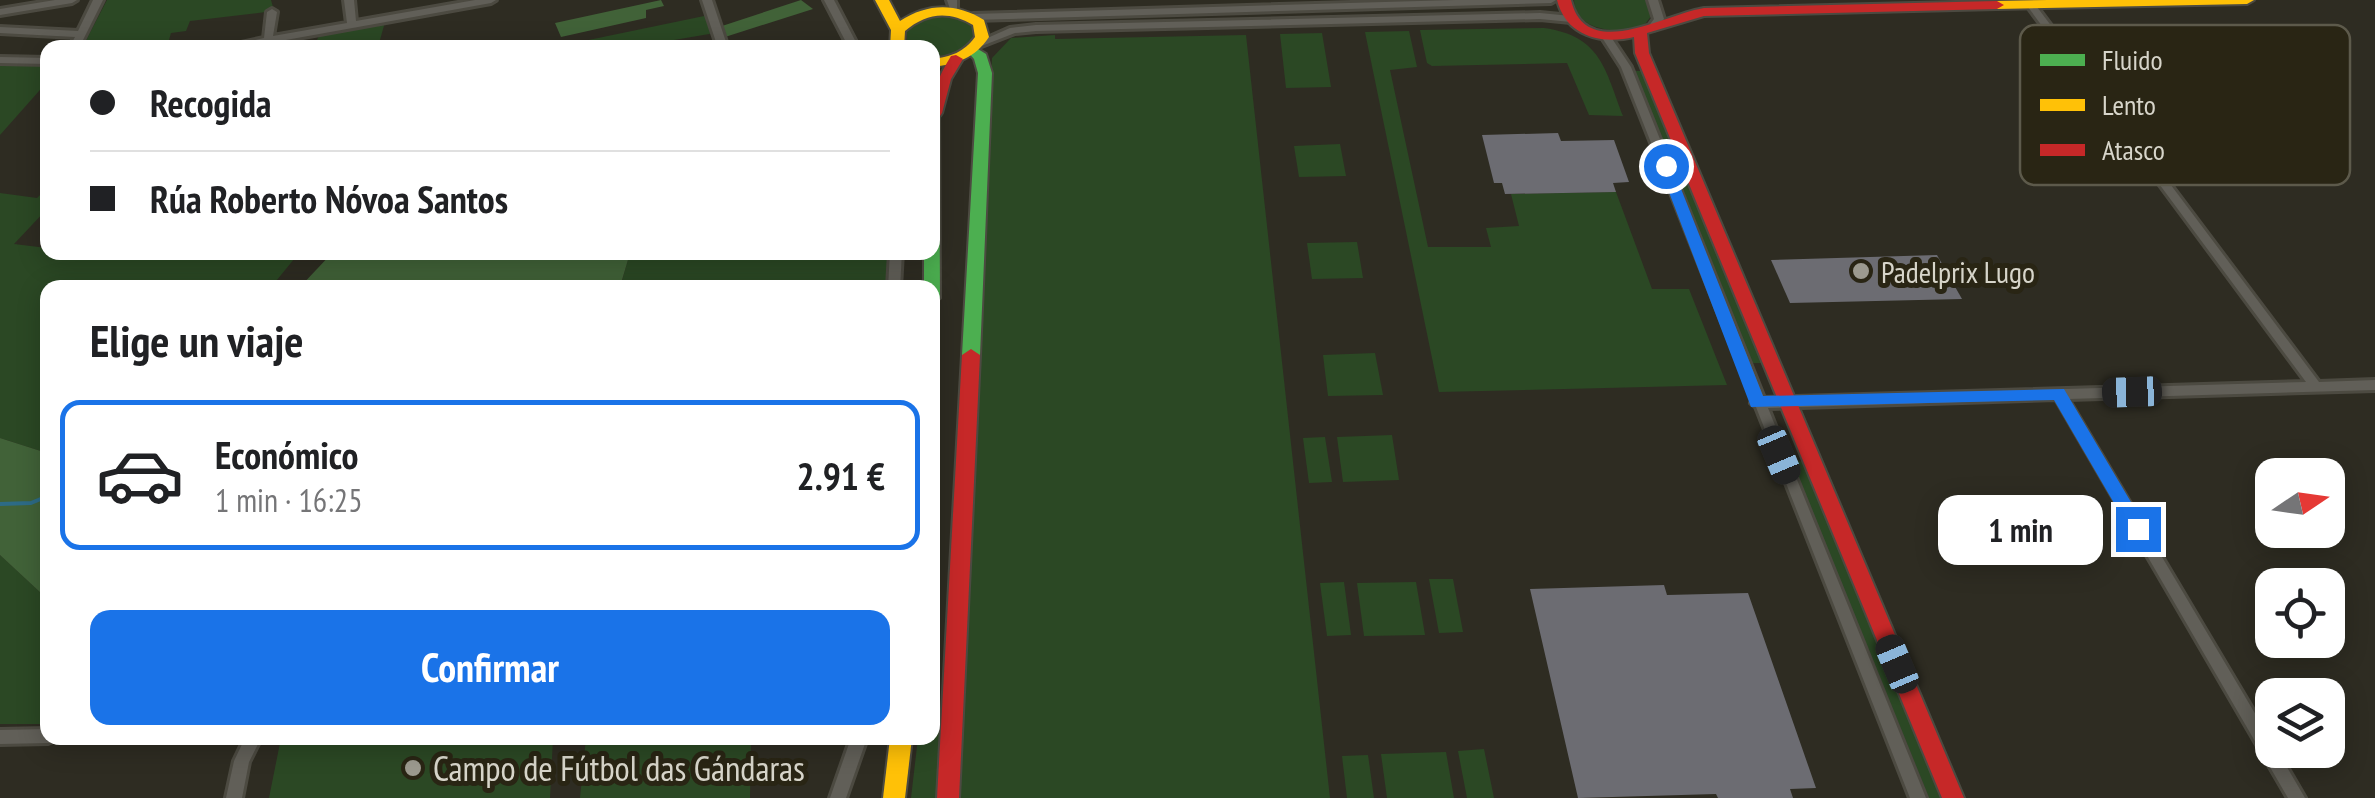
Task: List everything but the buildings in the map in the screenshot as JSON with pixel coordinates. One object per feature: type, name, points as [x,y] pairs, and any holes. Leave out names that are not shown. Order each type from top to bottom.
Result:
[{"type":"main road","points":[[882,0],[897,38]]},
{"type":"main road","points":[[900,0],[930,11]]},
{"type":"main road","points":[[1568,9],[1606,36],[1647,31],[1675,16],[1700,12],[2248,0]]},
{"type":"main road","points":[[897,38],[905,22],[953,5],[983,30],[976,47],[956,60],[940,90]]},
{"type":"main road","points":[[1647,31],[1642,53],[1953,798]]},
{"type":"main road","points":[[948,798],[985,73],[976,47]]},
{"type":"main road","points":[[940,62],[956,60]]},
{"type":"main road","points":[[894,798],[900,745]]},
{"type":"street","points":[[0,12],[72,0]]},
{"type":"street","points":[[78,40],[98,0]]},
{"type":"street","points":[[348,0],[352,25]]},
{"type":"street","points":[[256,40],[491,0]]},
{"type":"street","points":[[707,0],[720,40]]},
{"type":"street","points":[[829,0],[850,40]]},
{"type":"street","points":[[973,18],[1552,0]]},
{"type":"street","points":[[1647,31],[1659,19],[1653,0]]},
{"type":"street","points":[[2031,4],[2047,25]]},
{"type":"street","points":[[976,47],[1006,32],[1036,28],[1518,16],[1568,9]]},
{"type":"street","points":[[268,37],[272,12]]},
{"type":"street","points":[[0,30],[81,34]]},
{"type":"street","points":[[1606,36],[1626,67],[1918,798]]},
{"type":"street","points":[[0,60],[40,61]]},
{"type":"street","points":[[2166,185],[2316,387]]},
{"type":"street","points":[[1757,403],[2375,384]]},
{"type":"street","points":[[2059,394],[2297,798]]},
{"type":"street","points":[[0,737],[40,736]]},
{"type":"street","points":[[234,798],[250,745]]},
{"type":"street","points":[[838,798],[856,745]]},
{"type":"green space","points":[[107,0],[271,0],[274,11],[190,21],[186,31],[171,33],[169,40],[86,40]]},
{"type":"green space","points":[[661,0],[664,6],[646,10],[646,18],[561,37],[555,23]]},
{"type":"green space","points":[[801,0],[813,9],[725,37],[722,26]]},
{"type":"green space","points":[[1574,0],[1647,0],[1654,12],[1643,27],[1611,30],[1582,19]]},
{"type":"green space","points":[[709,15],[715,33],[674,40],[589,40]]},
{"type":"green space","points":[[953,15],[973,25],[974,41],[955,54],[940,56],[940,40],[907,40],[907,30],[914,23]]},
{"type":"green space","points":[[385,22],[380,40],[317,40],[321,32]]},
{"type":"green space","points":[[1544,28],[1578,39],[1598,57],[1623,116],[1589,115],[1567,63],[1432,66],[1427,63],[1420,30]]},
{"type":"green space","points":[[1409,31],[1417,67],[1390,70],[1428,247],[1491,247],[1486,228],[1519,226],[1511,194],[1616,192],[1652,289],[1689,289],[1727,385],[1439,392],[1365,32]]},
{"type":"green space","points":[[1322,33],[1331,87],[1286,88],[1280,34]]},
{"type":"green space","points":[[1055,35],[1055,39],[1246,35],[1330,798],[960,798],[992,58],[1011,38]]},
{"type":"green space","points":[[0,62],[40,64],[40,90],[0,135]]},
{"type":"green space","points":[[1634,71],[1642,71],[1763,363],[1752,363]]},
{"type":"green space","points":[[1340,144],[1346,176],[1299,177],[1294,146]]},
{"type":"green space","points":[[0,193],[37,198],[40,195],[40,216],[14,244],[40,247],[40,260],[293,260],[277,280],[40,280],[40,451],[0,438]]},
{"type":"green space","points":[[1357,242],[1363,278],[1312,279],[1307,243]]},
{"type":"green space","points":[[325,260],[628,260],[622,280],[307,280]]},
{"type":"green space","points":[[628,260],[888,260],[886,280],[622,280]]},
{"type":"green space","points":[[1375,353],[1383,395],[1328,396],[1323,355]]},
{"type":"green space","points":[[1392,435],[1399,480],[1343,482],[1337,437]]},
{"type":"green space","points":[[1325,437],[1332,482],[1309,483],[1303,438]]},
{"type":"green space","points":[[0,438],[40,451],[40,592],[0,555]]},
{"type":"green space","points":[[1803,461],[1943,798],[1929,798],[1792,462]]},
{"type":"green space","points":[[0,555],[40,592],[40,724],[0,724]]},
{"type":"green space","points":[[1429,579],[1453,579],[1463,632],[1439,633]]},
{"type":"green space","points":[[1344,582],[1351,635],[1327,636],[1320,583]]},
{"type":"green space","points":[[1416,582],[1425,635],[1364,636],[1357,583]]},
{"type":"green space","name":"Campo de Fútbol das Gándaras","points":[[280,745],[553,745],[550,798],[269,798]]},
{"type":"green space","name":"Campo de Fútbol das Gándaras","points":[[585,745],[751,745],[750,798],[580,798]]},
{"type":"green space","points":[[917,745],[939,745],[940,798],[911,798]]},
{"type":"green space","points":[[1484,749],[1494,798],[1467,798],[1458,751]]},
{"type":"green space","points":[[1446,752],[1454,798],[1387,798],[1381,754]]},
{"type":"green space","points":[[1368,755],[1374,798],[1347,798],[1342,756]]},
{"type":"waterway","points":[[0,504],[40,499]]},
{"type":"traffic: fast","points":[[971,355],[985,73],[981,57],[973,50]]},
{"type":"traffic: fast","points":[[932,260],[932,280]]},
{"type":"traffic: slow","points":[[882,0],[898,30],[897,40]]},
{"type":"traffic: slow","points":[[1997,5],[2247,0]]},
{"type":"traffic: slow","points":[[898,30],[917,16],[937,10],[958,12],[979,23],[982,37],[973,49],[940,62]]},
{"type":"traffic: slow","points":[[894,798],[900,745]]},
{"type":"traffic: jam","points":[[1564,0],[1571,18],[1581,27],[1612,36],[1704,12],[1997,5]]},
{"type":"traffic: jam","points":[[1641,34],[1642,53],[1953,798]]},
{"type":"traffic: jam","points":[[940,94],[956,59]]},
{"type":"traffic: jam","points":[[948,798],[971,355]]},
{"type":"place","name":"Padelprix Lugo","points":[[1861,271]]},
{"type":"place","name":"Campo de Fútbol das Gándaras","points":[[413,768]]},
{"type":"route","points":[[1666,166],[1757,403],[2059,394],[2138,529]]}]
